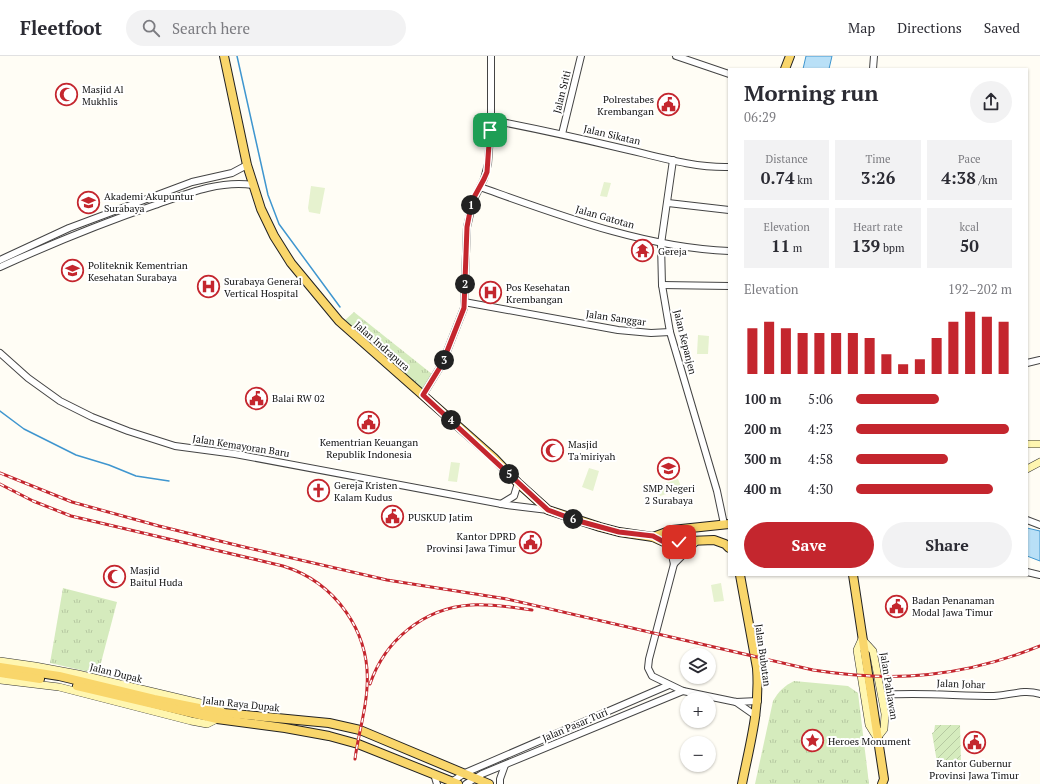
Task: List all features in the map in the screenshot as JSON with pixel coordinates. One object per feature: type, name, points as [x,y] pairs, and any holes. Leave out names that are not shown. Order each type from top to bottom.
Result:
[{"type":"main road","name":"Jalan Indrapura","points":[[224,56],[247,165],[253,185],[274,236],[291,263],[339,321],[494,458],[518,483],[548,510],[575,520],[619,532],[653,536]]},
{"type":"main road","points":[[785,68],[790,56]]},
{"type":"main road","points":[[1028,444],[1040,444]]},
{"type":"main road","points":[[1028,468],[1040,462]]},
{"type":"main road","points":[[653,536],[672,530],[727,524]]},
{"type":"main road","points":[[653,536],[664,542],[714,540],[725,544],[728,547]]},
{"type":"main road","name":"Jalan Bubutan","points":[[740,576],[757,668],[758,701],[742,784]]},
{"type":"main road","points":[[847,576],[855,588]]},
{"type":"main road","name":"Jalan Pahlawan","points":[[853,576],[885,782]]},
{"type":"main road","points":[[855,588],[857,576]]},
{"type":"main road","name":"Jalan Pahlawan","points":[[862,639],[874,651],[882,695],[885,725],[878,738]]},
{"type":"main road","name":"Jalan Dupak","points":[[0,661],[35,666],[114,682],[217,707],[224,714]]},
{"type":"main road","name":"Jalan Raya Dupak","points":[[0,667],[59,676],[161,701],[224,714],[314,721],[360,730],[414,754],[465,773],[489,784]]},
{"type":"main road","name":"Jalan Raya Dupak","points":[[0,673],[124,701],[217,719],[314,733],[358,744],[453,783]]},
{"type":"main road","points":[[0,680],[43,682]]},
{"type":"main road","points":[[314,721],[314,733]]},
{"type":"street","points":[[423,395],[433,381],[444,359],[462,314],[464,302],[467,227],[472,201],[484,179],[488,164],[491,120],[490,56]]},
{"type":"street","name":"Jalan Sriti","points":[[562,134],[581,56]]},
{"type":"street","points":[[676,56],[728,74]]},
{"type":"street","points":[[873,68],[874,56]]},
{"type":"street","name":"Jalan Sikatan","points":[[491,120],[562,134],[711,168],[728,167]]},
{"type":"street","name":"Jalan Kepanjen","points":[[673,160],[661,244],[662,285],[670,332],[727,524]]},
{"type":"street","points":[[0,260],[69,228],[192,182],[232,173],[247,165]]},
{"type":"street","points":[[232,173],[236,184]]},
{"type":"street","points":[[0,267],[50,245],[142,209],[199,190],[236,184],[253,185]]},
{"type":"street","name":"Jalan Gatotan","points":[[480,187],[547,211],[661,244],[728,251]]},
{"type":"street","points":[[139,202],[142,209]]},
{"type":"street","points":[[668,203],[728,210]]},
{"type":"street","points":[[46,238],[50,245]]},
{"type":"street","points":[[662,285],[728,286]]},
{"type":"street","name":"Jalan Sanggar","points":[[464,302],[618,330],[651,333],[670,332]]},
{"type":"street","name":"Jalan Kemayoran Baru","points":[[0,353],[28,378],[60,401],[92,417],[134,433],[175,446],[235,454],[501,504],[548,510]]},
{"type":"street","points":[[1028,363],[1040,360]]},
{"type":"street","points":[[501,504],[514,496],[518,483]]},
{"type":"street","points":[[1028,520],[1040,525]]},
{"type":"street","points":[[699,540],[690,546],[674,564],[650,653],[648,667],[652,676],[669,686],[683,691],[736,702],[758,701]]},
{"type":"street","points":[[664,542],[671,551],[674,564]]},
{"type":"street","points":[[1028,572],[1040,575]]},
{"type":"street","name":"Jalan Pasar Turi","points":[[453,783],[465,773],[669,686]]},
{"type":"street","name":"Jalan Pasar Turi","points":[[466,784],[475,778],[683,691]]},
{"type":"street","name":"Jalan Johar","points":[[882,695],[918,692],[995,696],[1029,692],[1040,694]]},
{"type":"street","points":[[736,702],[756,716]]},
{"type":"street","points":[[574,726],[574,732],[588,728],[590,730]]},
{"type":"street","points":[[500,784],[500,779],[506,765]]},
{"type":"street","points":[[434,774],[437,784]]},
{"type":"green space","points":[[604,182],[611,183],[607,197],[600,196]]},
{"type":"green space","points":[[311,186],[325,188],[320,214],[309,212],[308,208]]},
{"type":"green space","points":[[354,312],[432,374],[422,389],[344,321]]},
{"type":"green space","points":[[698,335],[709,336],[708,354],[697,354]]},
{"type":"green space","points":[[451,462],[460,463],[457,482],[448,481]]},
{"type":"green space","points":[[589,468],[599,471],[593,491],[582,487]]},
{"type":"green space","points":[[678,479],[682,489],[660,496],[657,486]]},
{"type":"green space","points":[[721,583],[724,601],[714,602],[711,585]]},
{"type":"green space","points":[[63,588],[117,602],[98,674],[50,663]]},
{"type":"green space","points":[[794,681],[848,686],[858,693],[869,784],[755,784],[773,701],[782,689]]},
{"type":"green space","points":[[935,725],[960,725],[961,762],[937,762],[932,733],[934,732]]},
{"type":"water","points":[[806,56],[832,56],[829,68],[803,68]]},
{"type":"water","points":[[1028,528],[1040,531],[1040,561],[1028,556]]},
{"type":"waterway","points":[[237,56],[268,195],[279,224],[340,307]]},
{"type":"waterway","points":[[0,411],[24,429],[76,455],[109,465],[136,476],[169,481]]},
{"type":"railway","points":[[0,473],[72,502],[240,546],[387,580],[507,599],[813,670],[872,676],[928,674],[956,671],[984,665],[1040,646]]},
{"type":"railway","points":[[0,484],[33,501],[71,516],[283,566],[302,574],[319,584],[346,612],[356,629],[363,647],[367,667],[367,687],[355,759]]},
{"type":"railway","points":[[370,684],[377,668],[396,640],[408,629],[438,612],[454,607],[471,605],[502,606],[532,610]]},
{"type":"place","name":"Masjid Al Mukhlis","points":[[67,95]]},
{"type":"place","name":"Polrestabes Krembangan","points":[[669,105]]},
{"type":"place","name":"Akademi Akupuntur Surabaya","points":[[89,202]]},
{"type":"place","name":"Gereja","points":[[642,251]]},
{"type":"place","name":"Politeknik Kementrian Kesehatan Surabaya","points":[[73,271]]},
{"type":"place","name":"Surabaya General Vertical Hospital","points":[[209,287]]},
{"type":"place","name":"Pos Kesehatan Krembangan","points":[[491,293]]},
{"type":"place","name":"Balai RW 02","points":[[257,398]]},
{"type":"place","name":"Kementrian Keuangan Republik Indonesia","points":[[369,422]]},
{"type":"place","name":"Masjid Ta'miriyah","points":[[553,450]]},
{"type":"place","name":"SMP Negeri 2 Surabaya","points":[[669,468]]},
{"type":"place","name":"Gereja Kristen Kalam Kudus","points":[[318,491]]},
{"type":"place","name":"PUSKUD Jatim","points":[[393,517]]},
{"type":"place","name":"Kantor DPRD Provinsi Jawa Timur","points":[[531,542]]},
{"type":"place","name":"Masjid Baitul Huda","points":[[114,576]]},
{"type":"place","name":"Badan Penanaman Modal Jawa Timur","points":[[896,606]]},
{"type":"place","name":"Heroes Monument","points":[[812,741]]},
{"type":"place","name":"Kantor Gubernur Provinsi Jawa Timur","points":[[974,743]]},
{"type":"route","points":[[490,130],[487,172],[472,201],[467,227],[464,308],[442,364],[433,381],[423,395],[494,458],[518,483],[548,510],[575,520],[619,532],[640,536],[653,536],[664,542],[679,542]]}]
